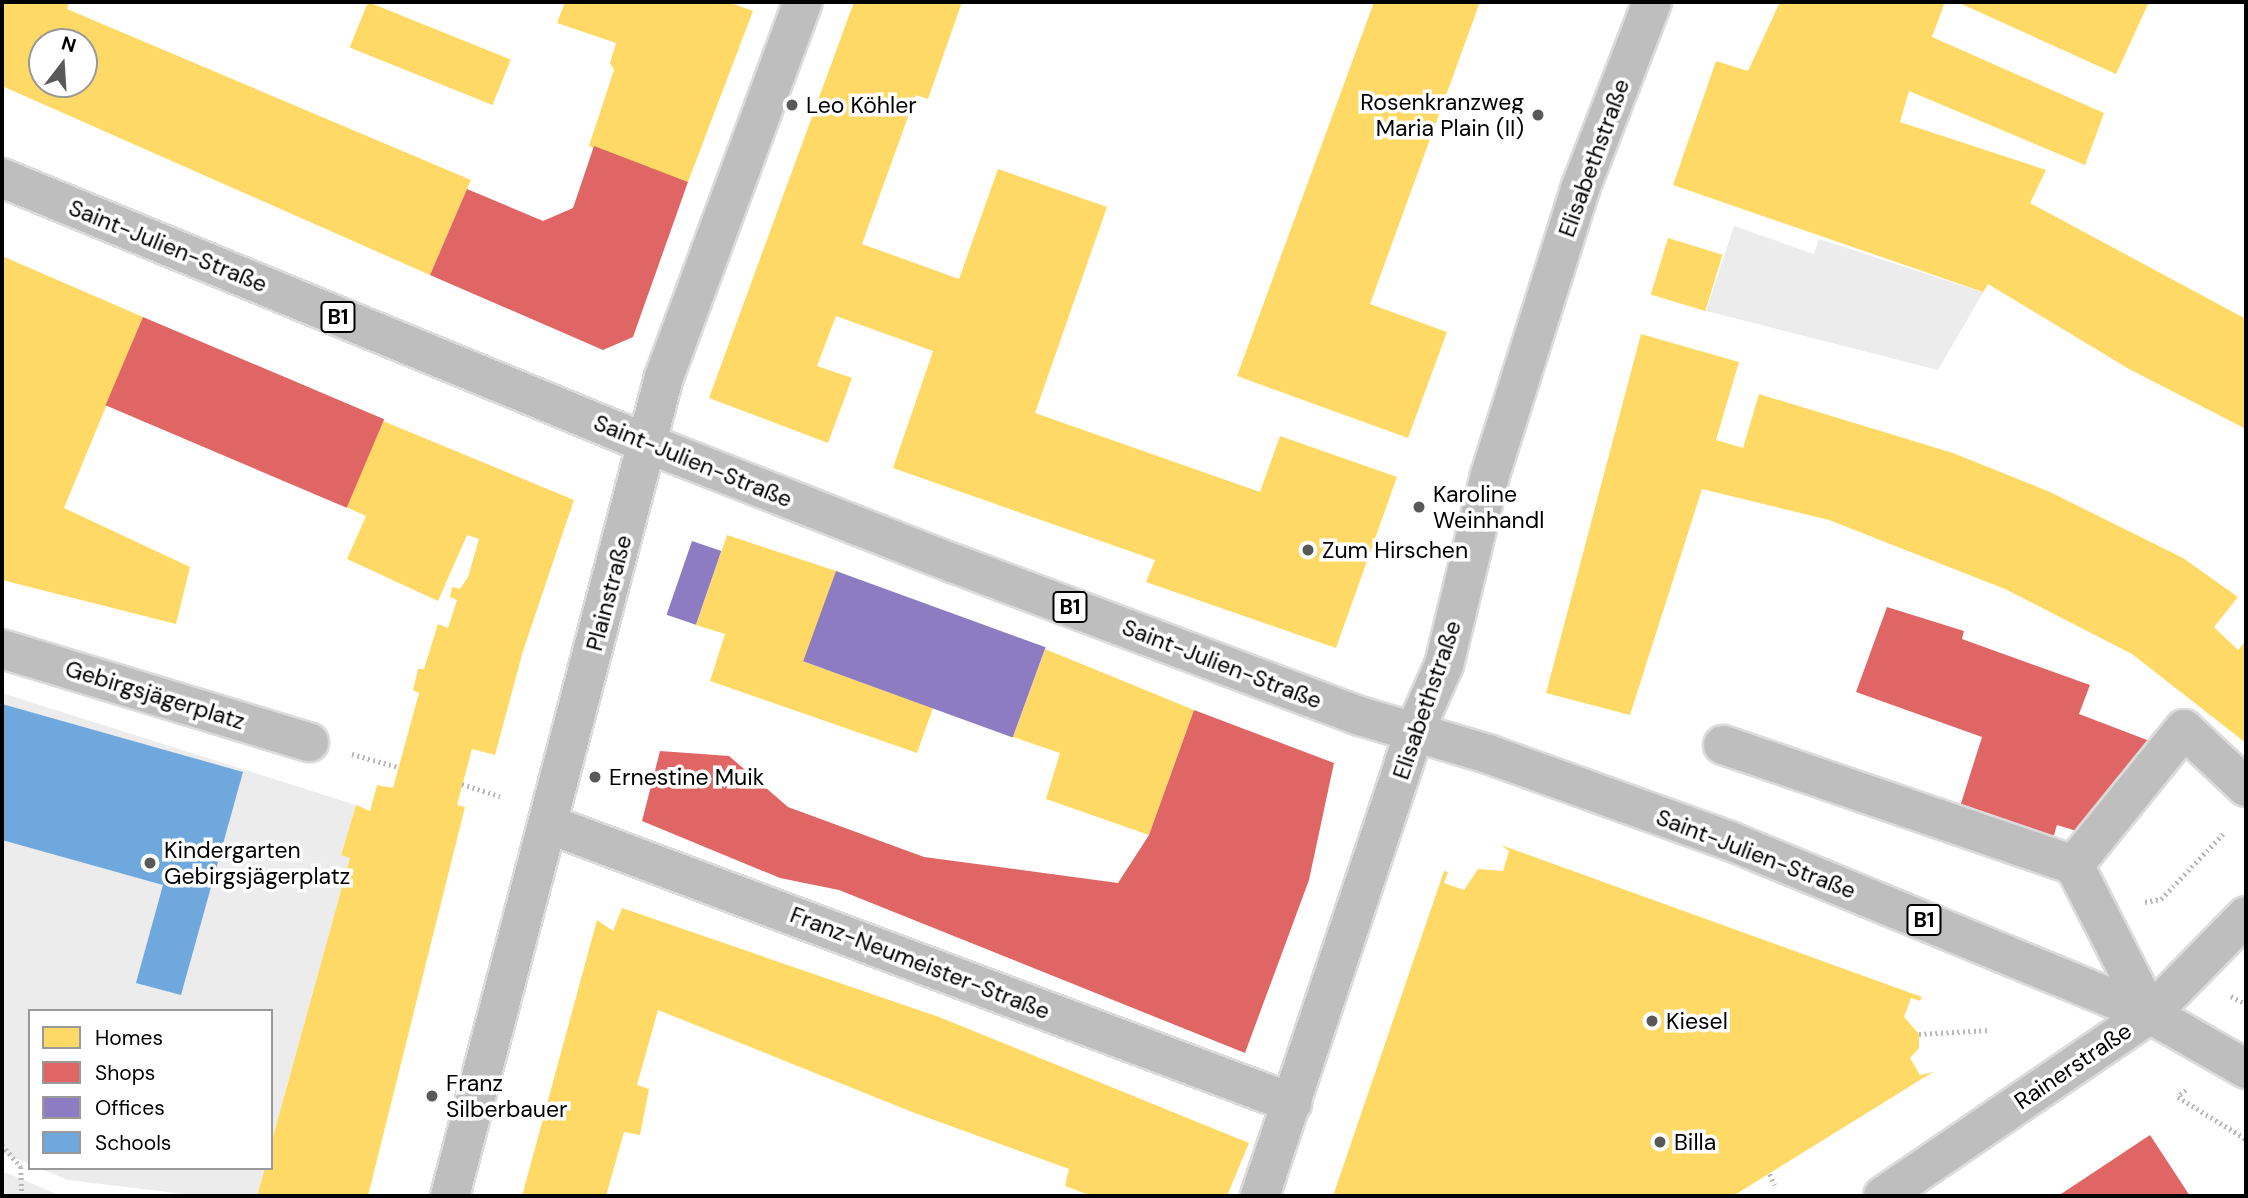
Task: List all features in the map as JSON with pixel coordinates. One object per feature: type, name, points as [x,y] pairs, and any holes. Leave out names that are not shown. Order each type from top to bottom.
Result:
[{"type":"street","name":"Plainstraße","points":[[450,1196],[548,824],[554,785],[664,377],[803,2]]},
{"type":"street","name":"Elisabethstraße","points":[[1260,1196],[1415,730],[1444,665],[1490,475],[1565,237],[1652,2]]},
{"type":"street","name":"Saint-Julien-Straße","points":[[2,178],[646,443],[1008,584],[1360,716],[1415,730],[1730,841],[2150,1014],[2246,1069]]},
{"type":"street","name":"Gebirgsjägerplatz","points":[[2,649],[309,742]]},
{"type":"street","points":[[2074,865],[2184,729],[2246,788]]},
{"type":"street","points":[[1723,744],[2074,865],[2150,1014]]},
{"type":"street","name":"Franz-Neumeister-Straße","points":[[548,824],[1292,1103]]},
{"type":"street","name":"Rainerstraße","points":[[1883,1196],[2150,1014],[2246,916]]},
{"type":"path","points":[[462,784],[500,796]]},
{"type":"path","points":[[2098,913],[2161,899],[2223,834]]},
{"type":"path","points":[[1919,1034],[1990,1030]]},
{"type":"path","points":[[2178,1097],[2246,1139]]},
{"type":"path","points":[[2,1145],[21,1167],[22,1196]]},
{"type":"path","points":[[1770,1174],[1774,1185]]},
{"type":"shaded area","points":[[1734,226],[1814,254],[1819,239],[1982,292],[1988,284],[1938,370],[1706,311]]},
{"type":"shaded area","points":[[2,693],[356,805],[341,854],[350,858],[273,1137],[273,1009],[28,1009],[28,1163],[2,1153]]},
{"type":"shaded area","points":[[44,1170],[264,1170],[257,1196],[201,1196],[68,1180]]},
{"type":"shaded area","points":[[2,1171],[62,1196],[2,1196]]},
{"type":"building: Homes","points":[[2,2],[69,2],[67,9],[471,180],[430,275],[29,98],[98,98],[98,28],[28,28],[28,97],[2,86]]},
{"type":"building: Homes","points":[[368,2],[511,60],[492,105],[350,47]]},
{"type":"building: Homes","points":[[565,2],[728,2],[753,11],[688,182],[589,146],[614,70],[610,63],[616,43],[557,23]]},
{"type":"building: Homes","points":[[854,2],[962,2],[928,99],[916,95],[862,244],[959,279],[998,169],[1107,207],[1035,413],[1260,492],[1280,436],[1397,477],[1336,648],[1146,582],[1155,560],[893,468],[933,351],[836,316],[817,366],[852,378],[828,443],[709,398]]},
{"type":"building: Homes","points":[[1374,2],[1480,2],[1370,304],[1447,332],[1408,438],[1237,376]]},
{"type":"building: Homes","points":[[1780,2],[1945,2],[1932,37],[2104,113],[2085,165],[1909,91],[1900,122],[2046,170],[2030,203],[2246,319],[2246,429],[2129,369],[1988,284],[1983,292],[1673,185],[1716,61],[1748,71]]},
{"type":"building: Homes","points":[[1957,2],[2149,2],[2116,74]]},
{"type":"building: Homes","points":[[1668,238],[1723,255],[1705,311],[1651,294]]},
{"type":"building: Homes","points":[[2,256],[143,317],[64,508],[190,567],[176,624],[2,580]]},
{"type":"building: Homes","points":[[1641,334],[1739,362],[1716,440],[1743,448],[1759,394],[1953,453],[2050,492],[2183,558],[2238,597],[2214,627],[2238,650],[2246,641],[2246,743],[2132,654],[2005,589],[1829,520],[1702,489],[1630,715],[1546,693]]},
{"type":"building: Homes","points":[[383,421],[574,500],[523,651],[495,755],[472,749],[457,805],[465,807],[368,1196],[257,1196],[264,1170],[273,1170],[273,1137],[350,858],[341,855],[356,805],[370,811],[377,785],[393,788],[419,693],[413,690],[418,669],[424,669],[438,624],[448,628],[457,600],[450,597],[452,587],[460,589],[468,577],[479,539],[467,535],[438,601],[347,559],[366,516],[346,507]]},
{"type":"building: Homes","points":[[727,535],[836,571],[805,662],[933,708],[917,753],[710,681],[725,634],[696,625]]},
{"type":"building: Homes","points":[[1045,649],[1194,710],[1149,835],[1046,799],[1060,753],[1013,737]]},
{"type":"building: Homes","name":"Kiesel","points":[[1501,845],[1922,997],[1920,1001],[1911,998],[1904,1017],[1919,1034],[1919,1048],[1910,1058],[1920,1075],[1933,1072],[1733,1196],[1333,1196],[1444,871],[1448,872],[1444,883],[1464,890],[1478,869],[1503,871],[1509,851]]},
{"type":"building: Homes","points":[[622,908],[939,1017],[1249,1143],[1227,1196],[1092,1196],[1065,1186],[1069,1169],[912,1112],[658,1010],[637,1085],[649,1089],[640,1135],[624,1132],[606,1196],[522,1196],[597,920],[613,931]]},
{"type":"building: Shops","points":[[594,146],[688,182],[633,337],[603,350],[430,275],[467,189],[543,221],[573,208]]},
{"type":"building: Shops","points":[[143,317],[384,419],[347,508],[105,405]]},
{"type":"building: Shops","points":[[1887,607],[1964,631],[1962,639],[2090,685],[2079,714],[2168,748],[2116,843],[2057,825],[2045,865],[1951,835],[1982,737],[1856,692]]},
{"type":"building: Shops","points":[[1194,710],[1334,763],[1309,880],[1245,1053],[839,890],[780,878],[642,821],[660,751],[729,756],[788,807],[924,857],[1118,883],[1149,835]]},
{"type":"building: Shops","points":[[2150,1135],[2190,1196],[2058,1196]]},
{"type":"building: Offices","points":[[692,541],[721,551],[696,625],[667,615]]},
{"type":"building: Offices","points":[[836,571],[1046,647],[1013,737],[803,661]]},
{"type":"building: Schools","name":"Kindergarten Gebirgsjägerplatz","points":[[2,704],[243,772],[181,995],[136,983],[163,885],[2,840]]},
{"type":"place","name":"Leo Köhler","points":[[792,105]]},
{"type":"place","name":"Rosenkranzweg Maria Plain (II)","points":[[1538,115]]},
{"type":"place","name":"Karoline Weinhandl","points":[[1419,507]]},
{"type":"place","name":"Zum Hirschen","points":[[1308,550]]},
{"type":"place","name":"Ernestine Muik","points":[[595,777]]},
{"type":"place","name":"Kindergarten Gebirgsjägerplatz","points":[[150,863]]},
{"type":"place","name":"Kiesel","points":[[1652,1021]]},
{"type":"place","name":"Franz Silberbauer","points":[[432,1096]]},
{"type":"place","name":"Billa","points":[[1660,1142]]}]
